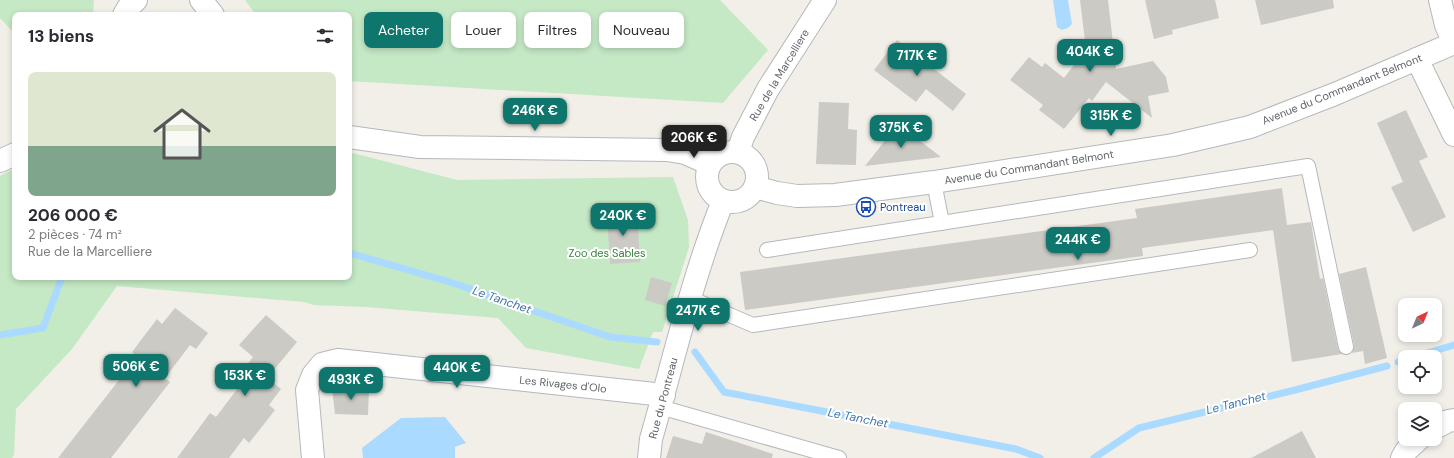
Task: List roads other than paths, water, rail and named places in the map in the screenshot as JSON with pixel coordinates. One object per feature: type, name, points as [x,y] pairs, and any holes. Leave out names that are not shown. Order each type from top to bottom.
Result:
[{"type":"street","points":[[201,0],[211,12]]},
{"type":"street","name":"Rue de la Marcelliere","points":[[738,152],[743,137],[768,89],[825,0]]},
{"type":"street","points":[[1440,0],[1446,25],[1454,43]]},
{"type":"street","name":"Avenue du Commandant Belmont","points":[[755,187],[777,193],[797,196],[835,195],[934,182],[1173,145],[1250,127],[1335,94],[1454,43]]},
{"type":"street","points":[[1417,59],[1454,135]]},
{"type":"street","points":[[352,137],[420,147],[667,150],[685,153],[710,164]]},
{"type":"street","points":[[738,152],[749,158],[755,168],[758,177],[755,187],[746,198],[735,202],[723,201],[711,192],[708,184],[710,164],[717,157],[724,154],[738,152]]},
{"type":"street","points":[[0,161],[12,155]]},
{"type":"street","name":"Rue du Pontreau","points":[[649,458],[651,439],[690,298],[712,227],[723,201]]},
{"type":"street","name":"Les Rivages d'Olo","points":[[313,458],[307,390],[313,375],[322,364],[338,360],[662,401]]},
{"type":"street","points":[[1442,424],[1454,420]]},
{"type":"street","points":[[1402,458],[1411,446]]},
{"type":"lane","points":[[767,250],[1308,166],[1346,348]]},
{"type":"lane","points":[[934,182],[942,222]]},
{"type":"lane","points":[[690,298],[753,325],[1250,250]]},
{"type":"lane","points":[[662,401],[838,458]]},
{"type":"water","points":[[1053,0],[1068,0],[1072,24],[1068,28],[1062,30],[1057,27]]},
{"type":"water","points":[[445,417],[466,443],[455,447],[455,458],[363,458],[362,448],[401,418]]},
{"type":"waterway","name":"Le Tanchet","points":[[352,254],[450,282],[610,337],[657,342]]},
{"type":"waterway","name":"Le Tanchet","points":[[0,335],[43,328],[61,280]]},
{"type":"waterway","name":"Le Tanchet","points":[[1437,350],[1454,345]]},
{"type":"waterway","name":"Le Tanchet","points":[[695,352],[724,392],[1016,449],[1040,458]]},
{"type":"waterway","name":"Le Tanchet","points":[[1094,458],[1139,428],[1387,366]]},
{"type":"place","name":"Pontreau","points":[[866,207]]},
{"type":"park label","name":"Zoo des Sables","points":[[607,253]]}]
